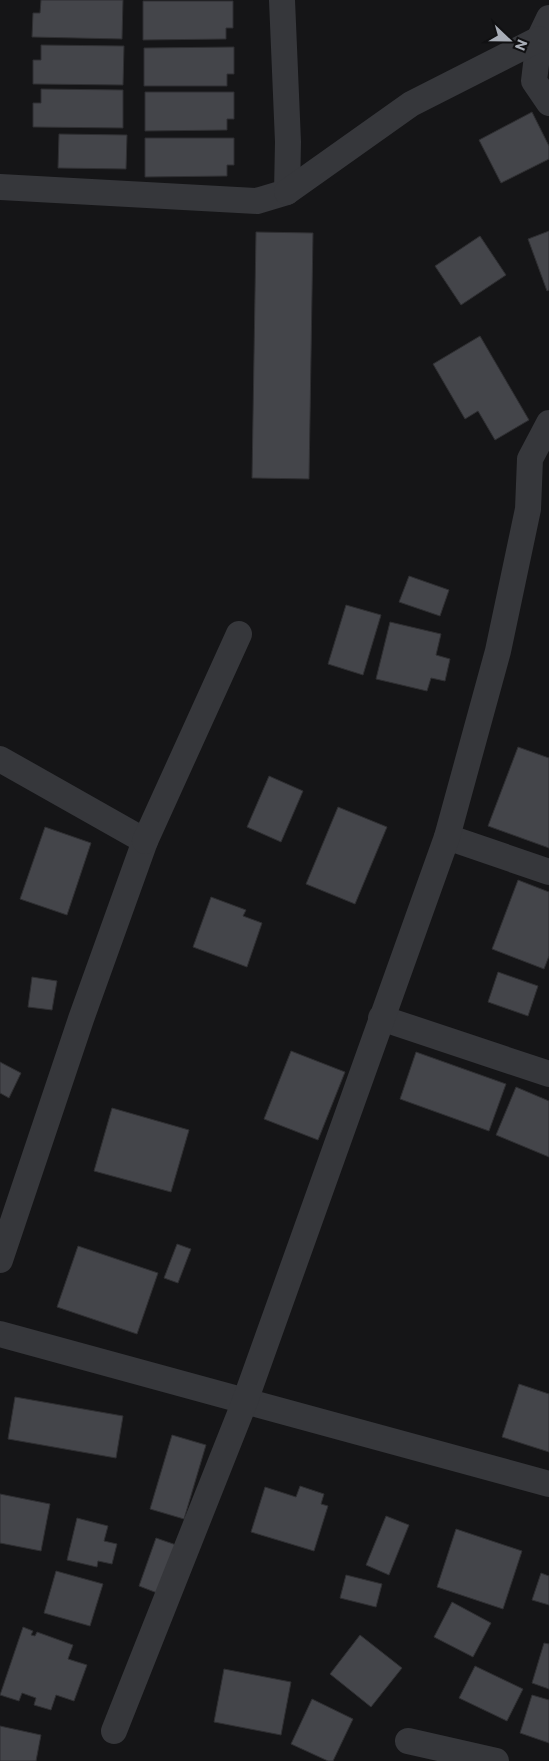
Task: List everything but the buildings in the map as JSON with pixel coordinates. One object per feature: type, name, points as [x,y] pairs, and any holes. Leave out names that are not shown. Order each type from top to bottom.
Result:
[{"type":"street","points":[[282,0],[288,142],[287,192]]},
{"type":"street","points":[[0,187],[257,200],[287,192],[410,104],[544,28]]},
{"type":"street","points":[[544,28],[534,81],[549,103]]},
{"type":"street","points":[[114,1731],[245,1401],[447,836],[498,651],[528,509],[530,459],[549,423]]},
{"type":"street","points":[[0,1260],[81,1019],[145,841],[239,634]]},
{"type":"street","points":[[0,759],[145,841]]},
{"type":"street","points":[[447,836],[549,872]]},
{"type":"street","points":[[381,1018],[549,1074]]},
{"type":"street","points":[[0,1334],[549,1484]]},
{"type":"street","points":[[408,1741],[496,1761]]}]
